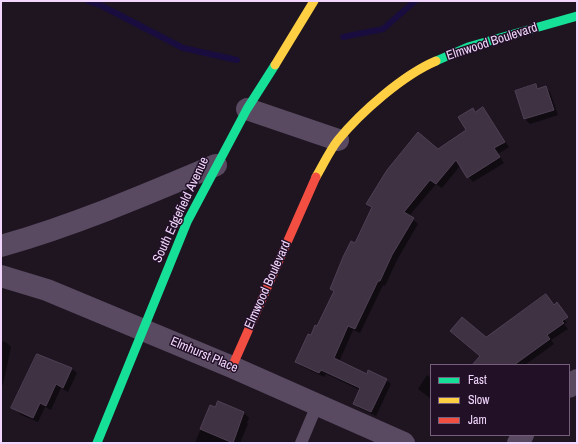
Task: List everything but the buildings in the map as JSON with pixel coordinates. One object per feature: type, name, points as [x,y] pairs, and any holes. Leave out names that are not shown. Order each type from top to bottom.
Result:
[{"type":"street","name":"South Edgefield Avenue","points":[[97,443],[187,222],[247,108],[314,1]]},
{"type":"street","name":"Elmwood Boulevard","points":[[232,367],[315,179],[338,140],[380,98],[424,66],[468,47],[577,16]]},
{"type":"street","points":[[247,108],[338,140]]},
{"type":"street","points":[[1,246],[46,234],[130,202],[216,165]]},
{"type":"street","name":"Elmhurst Place","points":[[1,276],[48,290],[232,367],[404,443]]},
{"type":"lane","points":[[301,443],[317,405]]},
{"type":"waterway","points":[[88,1],[102,6],[183,48],[237,60]]},
{"type":"waterway","points":[[343,37],[383,29],[415,1]]},
{"type":"traffic: fast","points":[[436,61],[468,47],[577,16]]},
{"type":"traffic: fast","points":[[97,443],[187,222],[247,109],[275,65]]},
{"type":"traffic: slow","points":[[275,65],[314,1]]},
{"type":"traffic: slow","points":[[316,177],[335,144],[347,129],[370,106],[410,75],[436,61]]},
{"type":"traffic: jam","points":[[232,367],[316,177]]}]
